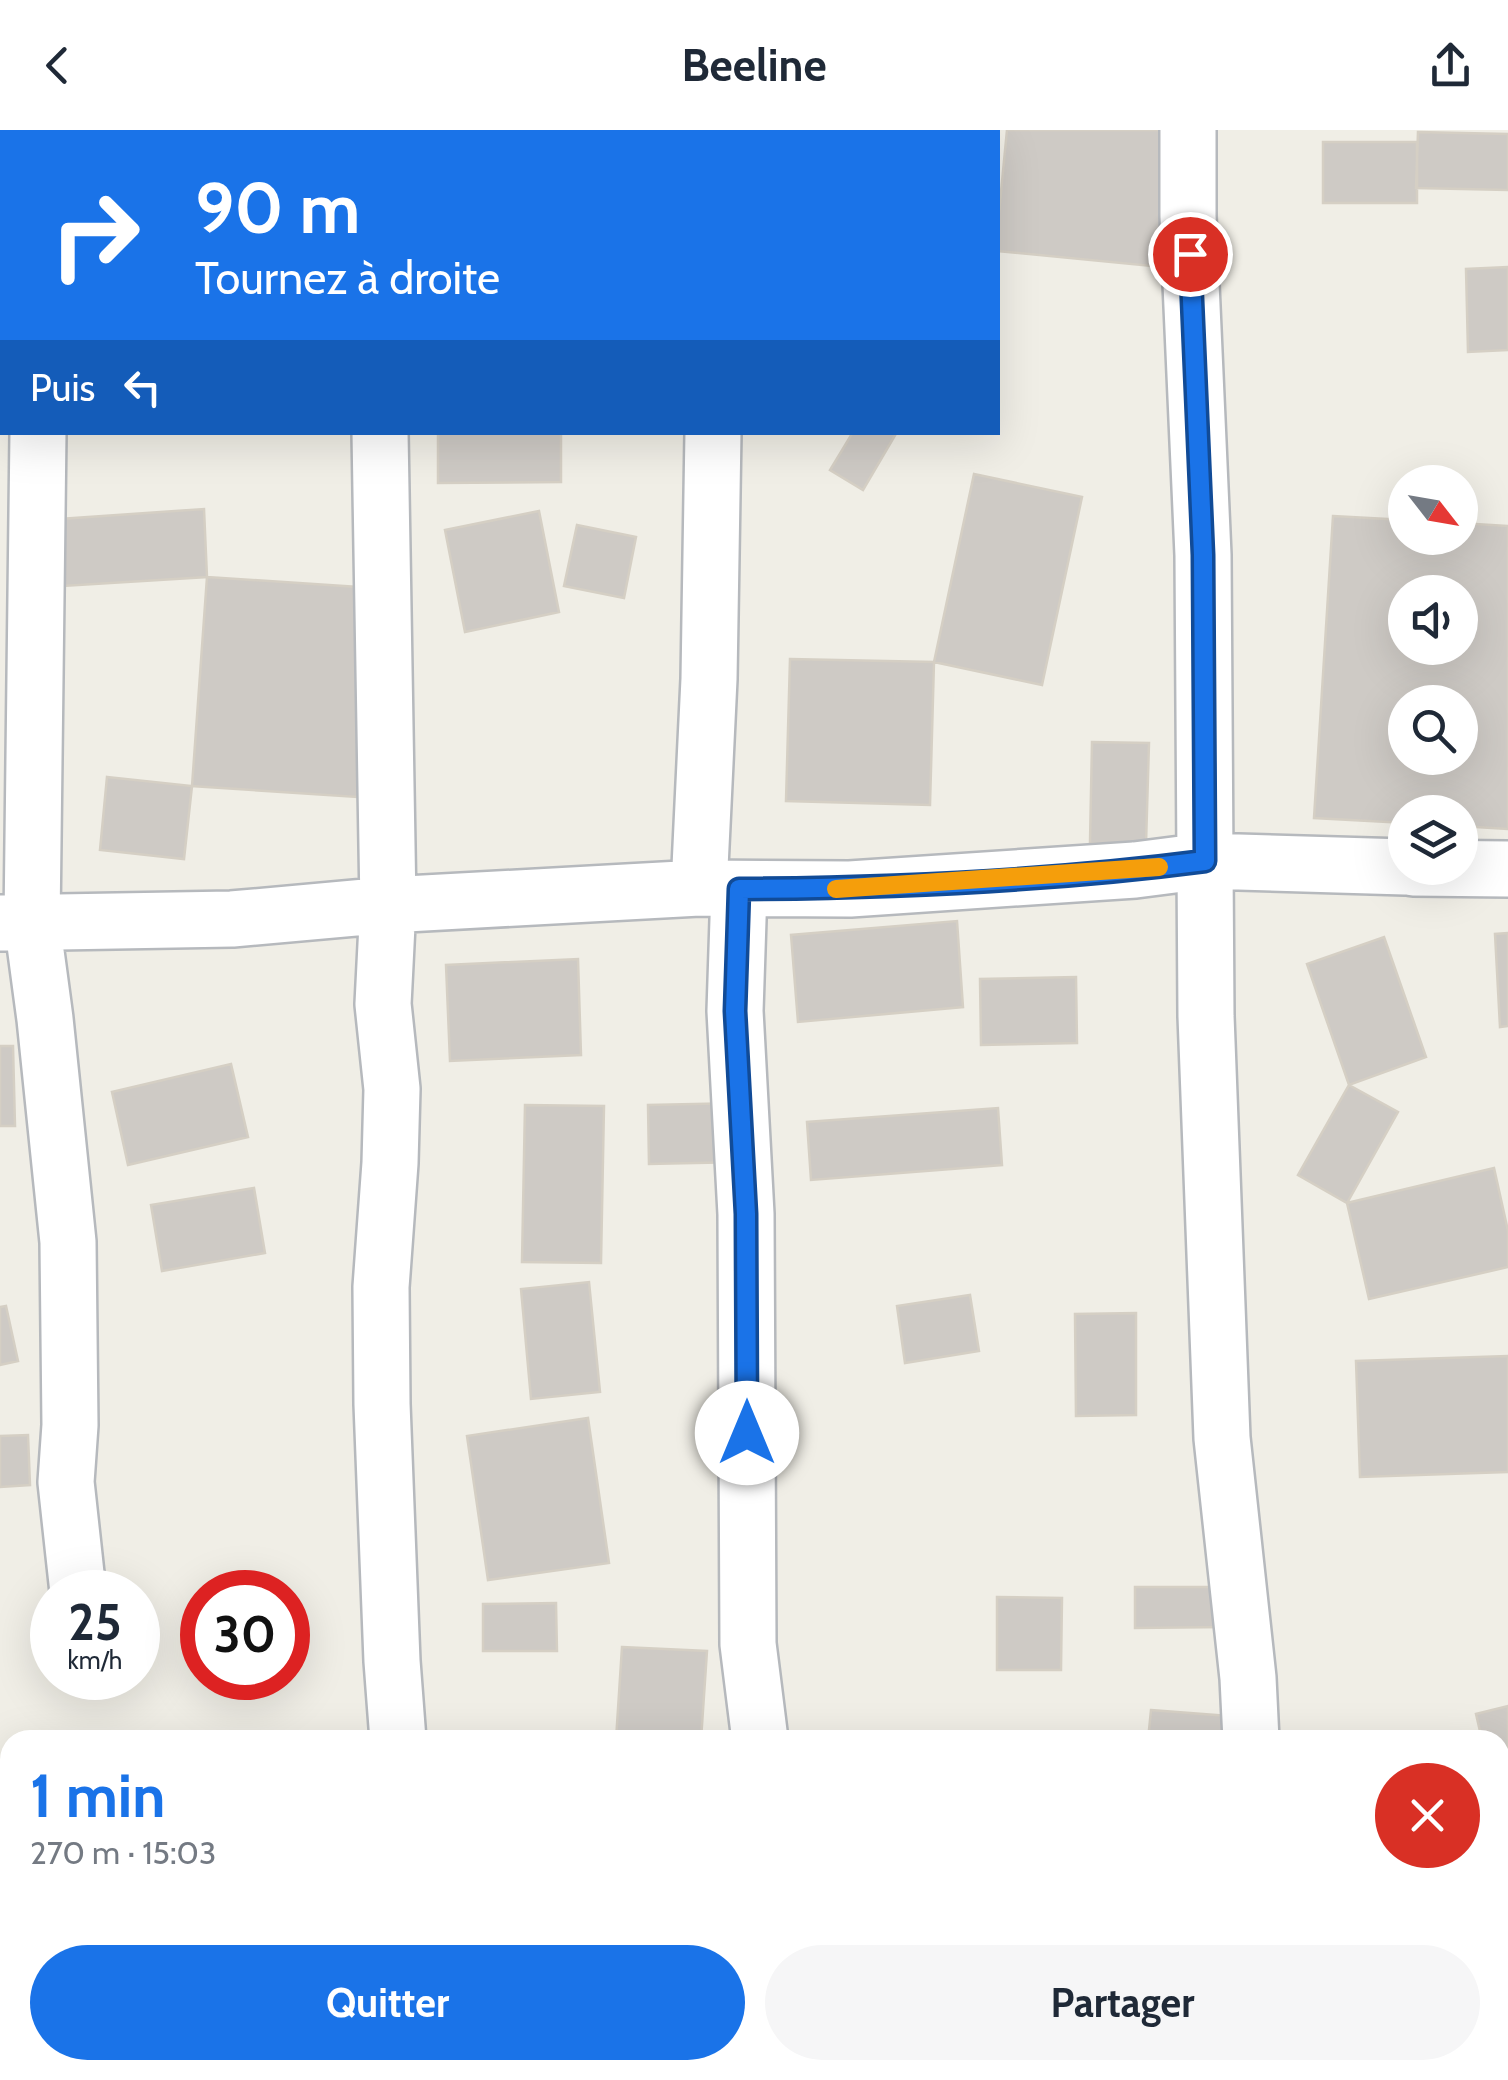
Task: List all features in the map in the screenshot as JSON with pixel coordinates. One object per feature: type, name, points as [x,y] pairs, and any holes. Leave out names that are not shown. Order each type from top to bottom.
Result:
[{"type":"street","points":[[1188,130],[1188,216],[1203,555],[1206,1016],[1222,1438],[1248,1678],[1250,1730]]},
{"type":"street","points":[[38,435],[16,923],[51,1068],[68,1242],[70,1425],[66,1482],[76,1570]]},
{"type":"street","points":[[380,435],[388,905],[383,1004],[392,1089],[381,1326],[387,1562],[397,1730]]},
{"type":"street","points":[[713,435],[709,679],[719,889],[735,1011],[746,1214],[748,1644],[759,1730]]},
{"type":"street","points":[[16,923],[232,918],[388,905],[719,889],[850,889],[1135,870],[1205,861],[1388,866]]},
{"type":"street","points":[[1478,869],[1508,869]]},
{"type":"building","points":[[1007,130],[1196,130],[1182,269],[1000,251]]},
{"type":"building","points":[[1418,132],[1508,134],[1508,190],[1416,188]]},
{"type":"building","points":[[1323,142],[1417,142],[1417,203],[1323,203]]},
{"type":"building","points":[[1508,267],[1508,350],[1468,352],[1466,269]]},
{"type":"building","points":[[438,435],[561,435],[561,482],[438,483]]},
{"type":"building","points":[[851,435],[895,435],[863,490],[830,470]]},
{"type":"building","points":[[974,474],[1082,497],[1042,685],[934,662]]},
{"type":"building","points":[[204,509],[207,577],[63,586],[60,519]]},
{"type":"building","points":[[539,511],[559,612],[465,632],[445,530]]},
{"type":"building","points":[[1333,516],[1388,519],[1388,555],[1478,555],[1478,524],[1508,526],[1508,829],[1478,827],[1478,795],[1388,795],[1388,822],[1314,818]]},
{"type":"building","points":[[577,525],[636,537],[624,598],[564,586]]},
{"type":"building","points":[[207,577],[373,588],[357,797],[192,786]]},
{"type":"building","points":[[790,659],[934,662],[930,805],[786,801]]},
{"type":"building","points":[[1092,742],[1149,743],[1146,844],[1090,843]]},
{"type":"building","points":[[107,777],[192,786],[184,859],[100,850]]},
{"type":"building","points":[[957,921],[963,1007],[798,1022],[791,935]]},
{"type":"building","points":[[1508,933],[1508,1026],[1500,1027],[1495,934]]},
{"type":"building","points":[[1384,937],[1426,1057],[1349,1085],[1307,964]]},
{"type":"building","points":[[578,959],[581,1055],[450,1061],[446,965]]},
{"type":"building","points":[[1076,977],[1077,1043],[981,1045],[980,979]]},
{"type":"building","points":[[0,1046],[13,1046],[15,1126],[0,1126]]},
{"type":"building","points":[[231,1064],[248,1137],[128,1165],[112,1092]]},
{"type":"building","points":[[1349,1085],[1398,1112],[1347,1203],[1298,1175]]},
{"type":"building","points":[[741,1103],[742,1162],[649,1164],[648,1105]]},
{"type":"building","points":[[525,1105],[604,1106],[601,1263],[522,1262]]},
{"type":"building","points":[[998,1108],[1002,1165],[811,1180],[807,1122]]},
{"type":"building","points":[[1494,1168],[1508,1231],[1508,1267],[1369,1299],[1347,1203]]},
{"type":"building","points":[[254,1188],[265,1253],[162,1271],[151,1205]]},
{"type":"building","points":[[589,1282],[600,1392],[531,1399],[521,1289]]},
{"type":"building","points":[[970,1295],[979,1351],[905,1363],[897,1306]]},
{"type":"building","points":[[6,1306],[18,1361],[0,1365],[0,1307]]},
{"type":"building","points":[[1136,1313],[1136,1415],[1076,1416],[1075,1314]]},
{"type":"building","points":[[1508,1356],[1508,1472],[1360,1477],[1356,1361]]},
{"type":"building","points":[[588,1418],[609,1563],[488,1580],[467,1436]]},
{"type":"building","points":[[28,1435],[30,1485],[0,1487],[0,1436]]},
{"type":"building","points":[[1135,1587],[1226,1587],[1226,1627],[1135,1628]]},
{"type":"building","points":[[997,1597],[1062,1598],[1061,1670],[997,1670]]},
{"type":"building","points":[[556,1603],[557,1651],[483,1651],[483,1604]]},
{"type":"building","points":[[622,1647],[707,1651],[702,1730],[617,1730]]},
{"type":"building","points":[[1508,1706],[1508,1730],[1480,1730],[1476,1714]]},
{"type":"building","points":[[1151,1710],[1228,1716],[1227,1730],[1149,1730]]},
{"type":"slow traffic","points":[[836,889],[1159,867]]},
{"type":"route","points":[[747,1433],[746,1214],[735,1011],[739,889],[850,889],[1135,870],[1205,861],[1203,555],[1190,254]]}]
